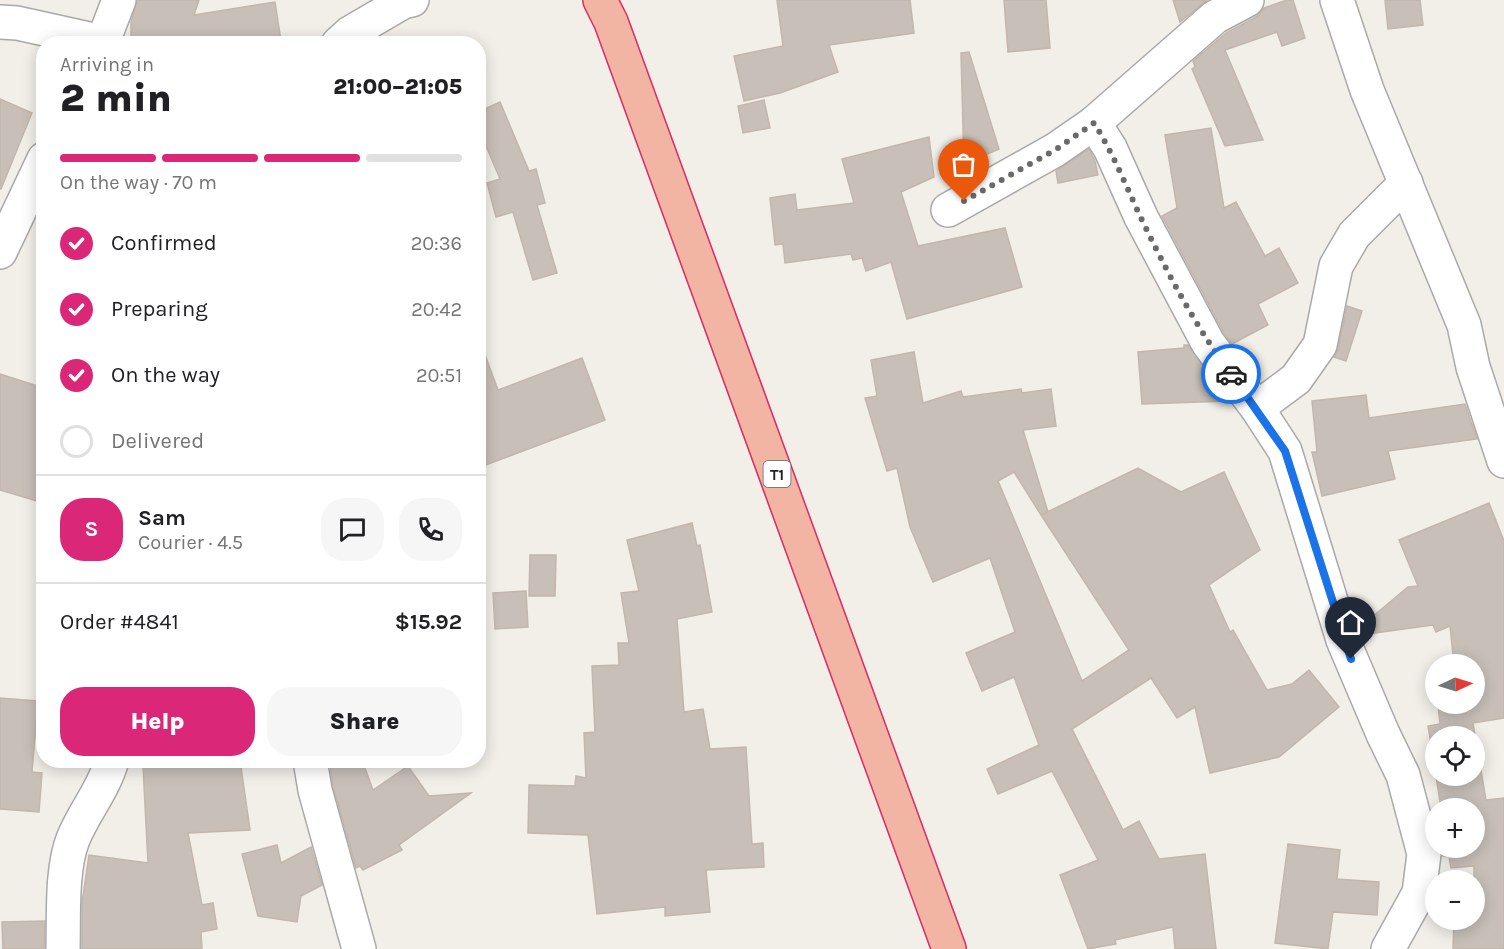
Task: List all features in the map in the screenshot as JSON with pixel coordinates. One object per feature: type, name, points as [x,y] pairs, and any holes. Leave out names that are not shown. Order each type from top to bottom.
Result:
[{"type":"highway","name":"T1","points":[[600,0],[615,33],[949,949]]},
{"type":"street","points":[[105,36],[119,0]]},
{"type":"street","points":[[347,36],[403,2],[412,0]]},
{"type":"street","points":[[948,210],[1055,150],[1094,123],[1215,17],[1247,0]]},
{"type":"street","points":[[1337,0],[1367,90],[1464,325],[1473,367],[1504,461]]},
{"type":"street","points":[[0,22],[17,23],[72,36]]},
{"type":"street","points":[[1094,123],[1110,148],[1141,217],[1208,343],[1257,408],[1285,451],[1343,640],[1403,775],[1424,854],[1419,893],[1388,949]]},
{"type":"street","points":[[0,252],[36,176]]},
{"type":"street","points":[[1257,408],[1296,379],[1320,345],[1336,266],[1354,235],[1406,183]]},
{"type":"street","points":[[63,949],[67,862],[73,839],[110,768]]},
{"type":"street","points":[[311,768],[315,790],[359,949]]},
{"type":"building","points":[[137,0],[199,0],[194,15],[275,2],[280,36],[131,36],[131,22]]},
{"type":"building","points":[[777,0],[910,0],[914,33],[829,45],[838,72],[780,93],[744,101],[734,56],[783,46]]},
{"type":"building","points":[[1004,0],[1046,0],[1050,48],[1008,52]]},
{"type":"building","points":[[1173,0],[1207,0],[1180,22]]},
{"type":"building","points":[[1293,0],[1305,38],[1282,46],[1277,32],[1225,50],[1263,140],[1225,146],[1192,69],[1195,67],[1193,61],[1226,33],[1256,17],[1264,8]]},
{"type":"building","points":[[1385,0],[1420,0],[1423,25],[1388,29]]},
{"type":"building","points":[[969,52],[999,149],[964,164],[961,53]]},
{"type":"building","points":[[0,99],[32,113],[1,189],[0,189]]},
{"type":"building","points":[[764,100],[770,128],[743,133],[738,106]]},
{"type":"building","points":[[500,102],[529,171],[536,169],[545,203],[537,205],[557,273],[533,280],[513,212],[496,217],[487,183],[500,179],[486,146],[486,108]]},
{"type":"building","points":[[1211,128],[1224,208],[1236,202],[1265,256],[1279,248],[1298,283],[1258,304],[1268,325],[1232,344],[1162,216],[1177,208],[1165,135]]},
{"type":"building","points":[[929,137],[934,177],[901,192],[918,246],[1005,228],[1022,287],[907,319],[891,262],[866,271],[862,258],[853,260],[851,254],[785,263],[783,244],[775,245],[770,198],[795,194],[797,210],[854,203],[842,159]]},
{"type":"building","points":[[1089,149],[1098,175],[1058,183],[1056,171]]},
{"type":"building","points":[[1347,306],[1362,311],[1346,361],[1334,357],[1338,349]]},
{"type":"building","points":[[1184,345],[1188,345],[1228,401],[1142,404],[1138,352],[1184,348]]},
{"type":"building","points":[[914,352],[923,403],[961,391],[963,397],[1021,389],[1022,393],[1051,389],[1056,426],[1023,430],[1048,512],[1138,468],[1181,492],[1224,472],[1260,550],[1209,585],[1230,632],[1233,630],[1267,690],[1292,684],[1309,670],[1339,707],[1279,757],[1210,773],[1195,707],[1177,718],[1151,678],[1072,729],[1123,830],[1139,821],[1159,859],[1205,854],[1216,949],[1175,949],[1173,927],[1115,940],[1116,944],[1088,949],[1060,875],[1098,860],[1052,771],[998,794],[987,769],[1039,745],[1014,677],[982,691],[966,653],[1015,632],[990,558],[933,582],[910,527],[897,468],[887,471],[865,398],[877,396],[871,360]],"holes":[[[1014,472],[1129,650],[1082,681],[998,481]]]},
{"type":"building","points":[[486,358],[498,390],[582,358],[605,420],[486,465]]},
{"type":"building","points":[[0,374],[36,385],[36,501],[0,490]]},
{"type":"building","points":[[1366,395],[1369,418],[1465,404],[1477,439],[1388,451],[1395,479],[1322,496],[1312,452],[1317,452],[1312,401]]},
{"type":"building","points":[[1489,503],[1504,541],[1504,718],[1473,723],[1474,726],[1428,726],[1440,724],[1439,714],[1485,714],[1485,654],[1453,654],[1450,626],[1436,632],[1433,625],[1361,635],[1359,628],[1408,587],[1418,586],[1399,540]]},
{"type":"building","points":[[692,523],[697,546],[700,545],[712,612],[677,619],[684,712],[703,709],[710,749],[746,747],[752,844],[763,843],[764,867],[706,870],[710,912],[665,916],[665,907],[597,914],[588,835],[528,833],[529,785],[575,786],[576,776],[586,778],[584,733],[595,732],[592,666],[619,665],[618,643],[629,643],[621,593],[639,591],[627,540]]},
{"type":"building","points":[[530,555],[556,555],[555,596],[529,596]]},
{"type":"building","points":[[526,591],[528,627],[495,629],[493,593]]},
{"type":"building","points":[[0,698],[36,701],[32,772],[42,773],[39,812],[0,809]]},
{"type":"building","points":[[143,768],[241,768],[250,830],[188,833],[202,905],[213,903],[217,929],[201,932],[202,949],[82,949],[82,903],[89,855],[148,863]]},
{"type":"building","points":[[330,768],[365,768],[373,790],[405,768],[409,768],[429,796],[471,793],[399,845],[402,850],[363,870],[360,866],[356,868],[333,786]]},
{"type":"building","points":[[1438,786],[1484,786],[1486,800],[1504,798],[1504,949],[1453,949],[1454,930],[1485,930],[1485,870],[1474,870],[1474,866],[1451,868],[1449,858],[1485,858],[1485,798],[1439,798]]},
{"type":"building","points":[[1288,844],[1340,850],[1337,879],[1379,882],[1377,915],[1333,912],[1328,949],[1275,943]]},
{"type":"building","points":[[277,845],[281,863],[311,847],[322,885],[301,896],[297,922],[258,916],[242,854]]},
{"type":"building","points":[[45,921],[44,949],[3,949],[2,922]]},
{"type":"way so far","points":[[964,201],[1055,150],[1094,123],[1110,148],[1141,217],[1208,343],[1231,374]]},
{"type":"route","points":[[1231,374],[1285,451],[1343,640],[1351,659]]}]
